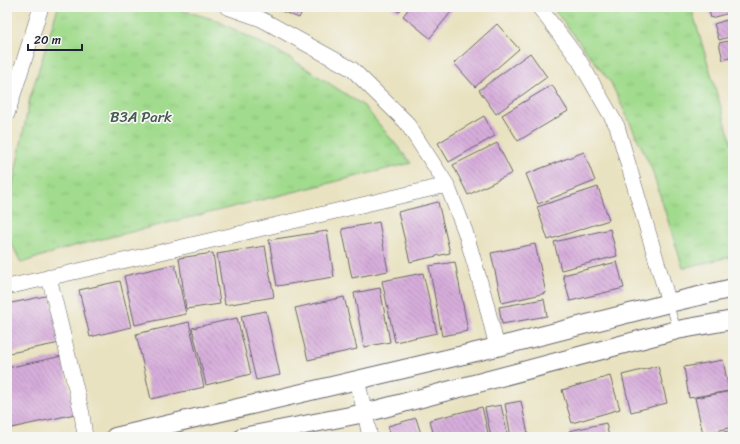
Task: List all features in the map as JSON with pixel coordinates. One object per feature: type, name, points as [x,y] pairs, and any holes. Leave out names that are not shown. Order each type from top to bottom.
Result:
[{"type":"street","points":[[7,114],[41,7]]},
{"type":"street","points":[[227,7],[243,10],[352,69],[406,122],[447,185],[465,231],[497,347]]},
{"type":"street","points":[[539,7],[579,60],[617,126],[669,303]]},
{"type":"street","points":[[7,287],[447,185]]},
{"type":"street","points":[[49,277],[82,414],[85,437]]},
{"type":"street","points":[[115,437],[497,347],[733,288]]},
{"type":"street","points":[[243,437],[365,413],[677,330],[733,320]]},
{"type":"street","points":[[357,380],[370,437]]},
{"type":"lane","points":[[669,303],[677,330]]},
{"type":"green space","name":"B3A Park","points":[[58,7],[171,7],[216,20],[290,58],[364,106],[411,163],[70,247],[21,263],[7,234],[7,214],[30,98]]},
{"type":"green space","points":[[552,7],[691,7],[733,148],[733,256],[683,268],[651,167],[611,83]]},
{"type":"building","points":[[281,7],[304,7],[299,18],[279,10]]},
{"type":"building","points":[[391,7],[402,7],[399,12]]},
{"type":"building","points":[[410,7],[455,7],[430,38],[403,16]]},
{"type":"building","points":[[708,7],[733,7],[733,12],[711,18]]},
{"type":"building","points":[[733,18],[733,36],[719,40],[714,24]]},
{"type":"building","points":[[497,24],[519,49],[475,87],[454,63]]},
{"type":"building","points":[[733,40],[733,57],[723,60],[719,43]]},
{"type":"building","points":[[530,53],[547,77],[496,114],[479,90]]},
{"type":"building","points":[[552,85],[568,111],[518,141],[502,115]]},
{"type":"building","points":[[484,116],[495,136],[449,162],[438,143]]},
{"type":"building","points":[[497,143],[512,173],[468,195],[453,165]]},
{"type":"building","points":[[584,152],[595,181],[538,204],[526,174]]},
{"type":"building","points":[[598,187],[609,220],[548,240],[537,207]]},
{"type":"building","points":[[438,202],[450,253],[410,262],[398,212]]},
{"type":"building","points":[[379,222],[388,271],[352,278],[342,229]]},
{"type":"building","points":[[610,229],[617,256],[561,270],[554,242]]},
{"type":"building","points":[[327,231],[334,277],[277,286],[269,240]]},
{"type":"building","points":[[535,244],[546,293],[502,303],[491,253]]},
{"type":"building","points":[[265,246],[274,297],[225,305],[217,254]]},
{"type":"building","points":[[213,253],[220,304],[186,309],[179,258]]},
{"type":"building","points":[[455,262],[468,331],[442,336],[429,266]]},
{"type":"building","points":[[617,262],[624,288],[570,301],[563,275]]},
{"type":"building","points":[[175,264],[186,314],[135,325],[124,276]]},
{"type":"building","points":[[423,273],[437,333],[395,342],[382,281]]},
{"type":"building","points":[[120,281],[131,327],[90,337],[79,290]]},
{"type":"building","points":[[380,288],[390,342],[364,347],[354,293]]},
{"type":"building","points":[[50,295],[60,343],[10,353],[7,340],[7,304]]},
{"type":"building","points":[[344,297],[357,349],[308,360],[295,308]]},
{"type":"building","points":[[544,299],[547,316],[502,324],[499,307]]},
{"type":"building","points":[[266,311],[280,375],[256,380],[241,316]]},
{"type":"building","points":[[237,318],[251,374],[206,385],[192,328]]},
{"type":"building","points":[[189,322],[204,387],[151,399],[136,334]]},
{"type":"building","points":[[62,356],[75,414],[7,429],[7,368]]},
{"type":"building","points":[[723,360],[729,391],[689,398],[684,367]]},
{"type":"building","points":[[658,366],[667,403],[631,412],[622,375]]},
{"type":"building","points":[[610,376],[620,409],[572,423],[562,390]]},
{"type":"building","points":[[731,391],[733,399],[733,427],[703,434],[695,398]]},
{"type":"building","points":[[521,401],[528,434],[511,437],[505,404]]},
{"type":"building","points":[[501,405],[508,437],[491,437],[485,408]]},
{"type":"building","points":[[482,407],[489,437],[434,437],[430,420]]},
{"type":"building","points":[[416,418],[422,437],[391,437],[388,426]]},
{"type":"building","points":[[606,423],[609,437],[571,437],[569,431]]},
{"type":"building","points":[[733,430],[733,437],[704,437],[704,436]]}]
